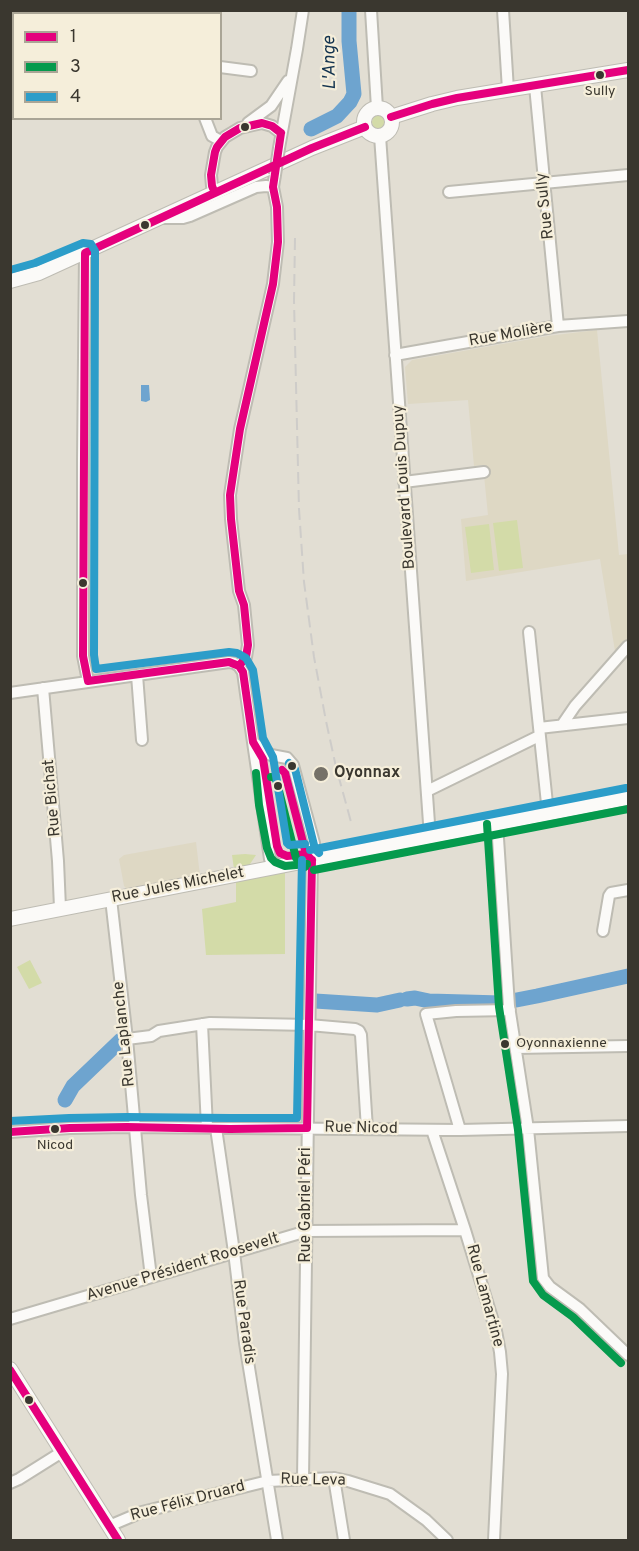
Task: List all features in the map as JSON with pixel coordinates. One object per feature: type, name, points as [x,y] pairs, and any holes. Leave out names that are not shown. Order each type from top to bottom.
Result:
[{"type":"main road","points":[[391,117],[443,101],[628,70]]},
{"type":"main road","points":[[377,108],[386,111],[391,117],[390,129],[384,135],[372,135],[365,127],[366,117],[377,108]]},
{"type":"main road","points":[[10,281],[39,273],[312,148],[365,127]]},
{"type":"main road","name":"Rue Jules Michelet","points":[[10,919],[628,798]]},
{"type":"main road","points":[[10,1370],[118,1540]]},
{"type":"street","points":[[239,666],[246,657],[248,645],[239,591],[230,495],[240,429],[273,284],[278,242],[274,175],[303,10]]},
{"type":"street","points":[[371,10],[377,108]]},
{"type":"street","points":[[503,10],[507,90]]},
{"type":"street","points":[[222,66],[251,70]]},
{"type":"street","points":[[215,193],[211,174],[215,152],[221,141],[271,106],[292,74]]},
{"type":"street","name":"Rue Sully","points":[[535,86],[558,326]]},
{"type":"street","points":[[254,119],[269,116],[282,129]]},
{"type":"street","points":[[206,120],[212,136],[221,141]]},
{"type":"street","points":[[240,128],[267,123],[282,129]]},
{"type":"street","name":"Boulevard Louis Dupuy","points":[[380,136],[430,837]]},
{"type":"street","points":[[448,192],[628,175]]},
{"type":"street","points":[[161,218],[183,218],[256,187],[273,187]]},
{"type":"street","points":[[85,253],[83,656],[88,681]]},
{"type":"street","name":"Rue Molière","points":[[395,356],[558,326],[628,321]]},
{"type":"street","points":[[404,482],[483,472]]},
{"type":"street","points":[[529,632],[548,813]]},
{"type":"street","points":[[562,725],[582,698],[628,646]]},
{"type":"street","points":[[10,693],[230,662],[239,666],[243,672],[270,859],[278,866]]},
{"type":"street","points":[[136,675],[142,740]]},
{"type":"street","name":"Rue Bichat","points":[[43,688],[60,908]]},
{"type":"street","points":[[427,791],[539,732],[562,725],[628,718]]},
{"type":"street","name":"Rue Gabriel Péri","points":[[253,742],[272,755],[287,758],[293,765],[314,843],[309,1025],[303,1479]]},
{"type":"street","points":[[498,823],[509,1004],[528,1129],[543,1278],[550,1287],[580,1309],[628,1355]]},
{"type":"street","points":[[603,931],[609,896],[611,893],[628,890]]},
{"type":"street","name":"Rue Laplanche","points":[[111,899],[151,1277]]},
{"type":"street","points":[[460,1130],[426,1014],[509,1004]]},
{"type":"street","points":[[127,1039],[152,1036],[159,1030],[202,1024],[309,1025],[355,1029],[361,1035],[367,1129]]},
{"type":"street","name":"Rue Paradis","points":[[202,1024],[212,1128],[234,1252],[244,1343],[277,1540]]},
{"type":"street","points":[[516,1048],[628,1046]]},
{"type":"street","name":"Rue Nicod","points":[[10,1132],[135,1127],[460,1130],[628,1126]]},
{"type":"street","name":"Rue Lamartine","points":[[432,1130],[496,1331],[502,1374],[494,1540]]},
{"type":"street","name":"Avenue Président Roosevelt","points":[[10,1319],[307,1231],[465,1230]]},
{"type":"street","points":[[10,1483],[62,1452]]},
{"type":"street","points":[[334,1478],[344,1540]]},
{"type":"street","name":"Rue Leva","points":[[268,1480],[334,1478],[348,1480],[390,1494],[426,1520],[447,1540]]},
{"type":"street","name":"Rue Félix Druard","points":[[109,1526],[142,1512],[268,1480]]},
{"type":"shaded area","points":[[597,330],[619,555],[628,554],[628,638],[615,651],[600,559],[466,581],[461,519],[488,515],[483,465],[474,466],[468,400],[408,404],[405,367],[412,360],[548,336]]},
{"type":"shaded area","points":[[196,842],[200,876],[128,890],[124,886],[119,859],[124,855]]},
{"type":"green space","points":[[376,115],[382,115],[386,122],[382,129],[376,129],[372,125],[372,119]]},
{"type":"green space","points":[[517,520],[523,568],[499,571],[493,523]]},
{"type":"green space","points":[[489,524],[494,570],[471,573],[465,527]]},
{"type":"green space","points":[[232,855],[256,855],[248,867],[234,869]]},
{"type":"green space","points":[[285,872],[285,954],[206,955],[202,909],[236,902],[236,881]]},
{"type":"green space","points":[[30,960],[42,983],[29,989],[17,967]]},
{"type":"water","points":[[141,385],[149,385],[150,400],[146,402],[141,401]]},
{"type":"waterway","name":"L'Ange","points":[[311,129],[337,116],[354,94],[349,41],[349,10]]},
{"type":"waterway","points":[[407,999],[501,1003],[628,976]]},
{"type":"waterway","points":[[315,1001],[377,1005],[400,1000]]},
{"type":"waterway","points":[[65,1100],[73,1086],[121,1040]]},
{"type":"railway","points":[[295,238],[294,301],[299,509],[304,582],[314,657],[326,721],[351,822]]},
{"type":"transit line","name":"1","points":[[391,117],[457,98],[628,70]]},
{"type":"transit line","name":"1","points":[[215,193],[211,175],[215,152],[225,137],[240,128],[262,123],[272,126],[281,133]]},
{"type":"transit line","name":"1","points":[[239,666],[229,662],[88,681],[83,656],[85,253],[312,148],[365,127]]},
{"type":"transit line","name":"1","points":[[239,666],[246,657],[248,645],[244,605],[239,591],[230,495],[240,429],[273,284],[278,242],[277,207],[273,187],[281,133]]},
{"type":"transit line","name":"4","points":[[10,270],[35,263],[83,243],[91,244],[95,251],[94,655],[96,669],[229,652],[246,658],[253,670],[263,738],[273,757],[287,843],[289,845],[305,844]]},
{"type":"transit line","name":"1","points":[[239,666],[243,672],[253,742],[263,759],[277,846],[280,853],[287,856],[306,854]]},
{"type":"transit line","name":"4","points":[[289,763],[295,769],[315,849],[319,853]]},
{"type":"transit line","name":"1","points":[[282,770],[285,773],[306,854],[312,860]]},
{"type":"transit line","name":"3","points":[[256,773],[259,805],[271,858],[285,866],[307,864]]},
{"type":"transit line","name":"3","points":[[271,777],[276,779],[296,858],[305,867]]},
{"type":"transit line","name":"4","points":[[310,850],[626,788]]},
{"type":"transit line","name":"3","points":[[314,870],[628,809]]},
{"type":"transit line","name":"3","points":[[487,824],[499,1007],[518,1130],[533,1281],[543,1295],[573,1317],[621,1363]]},
{"type":"transit line","name":"4","points":[[10,1121],[127,1117],[297,1118],[302,860]]},
{"type":"transit line","name":"1","points":[[307,1128],[312,860]]},
{"type":"transit line","name":"1","points":[[10,1132],[127,1127],[307,1128]]},
{"type":"transit line","name":"1","points":[[10,1370],[118,1540]]},
{"type":"place","name":"Sully","points":[[600,75]]},
{"type":"place","name":"Oyonnax","points":[[321,774]]},
{"type":"place","name":"Oyonnaxienne","points":[[505,1044]]},
{"type":"place","name":"Nicod","points":[[55,1129]]}]
